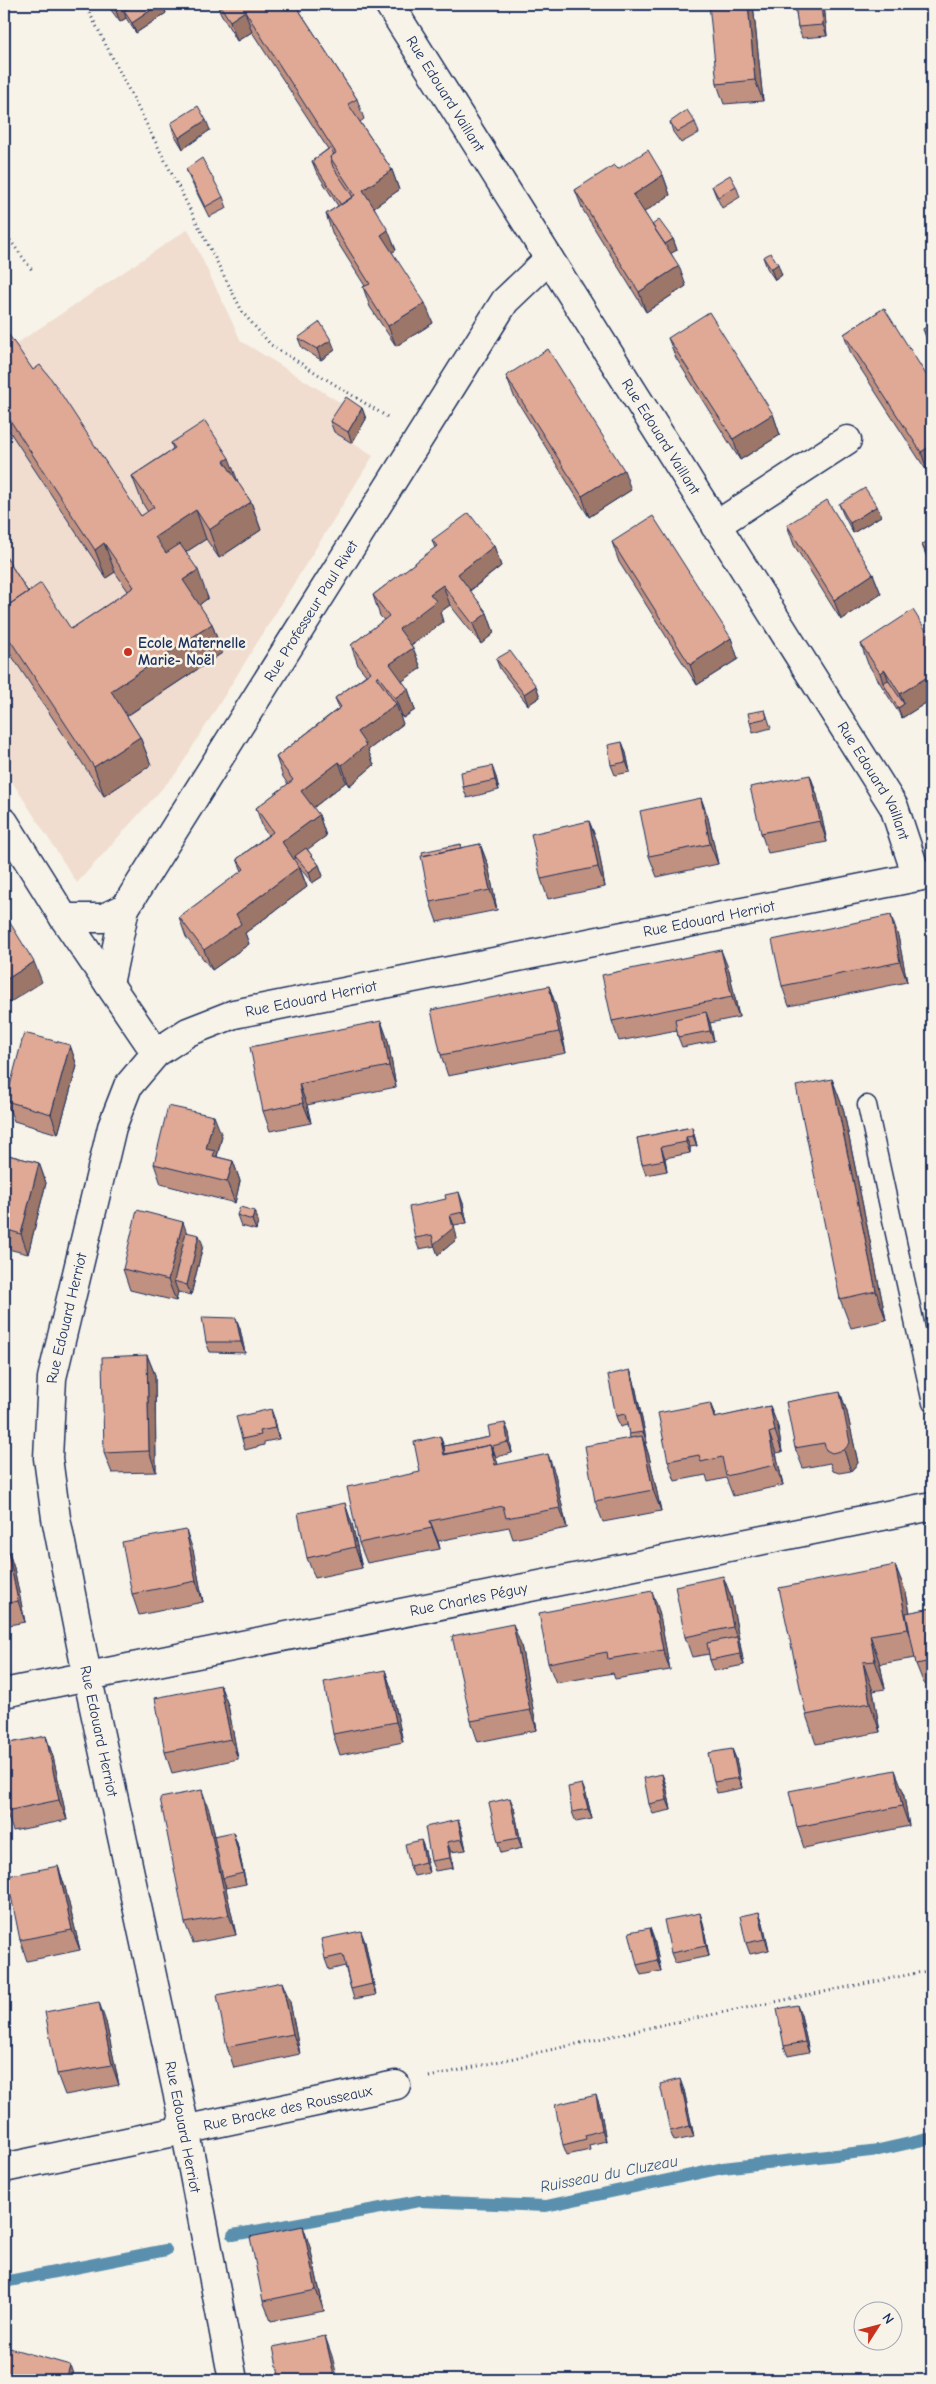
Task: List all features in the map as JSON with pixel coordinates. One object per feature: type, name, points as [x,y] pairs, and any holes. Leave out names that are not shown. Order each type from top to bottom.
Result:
[{"type":"street","name":"Rue Edouard Vaillant","points":[[389,4],[715,526],[894,807],[924,876]]},
{"type":"street","name":"Rue Professeur Paul Rivet","points":[[109,984],[125,908],[504,301],[549,259]]},
{"type":"street","points":[[715,526],[847,440]]},
{"type":"street","points":[[4,822],[64,918],[156,1052]]},
{"type":"street","name":"Rue Edouard Herriot","points":[[233,2380],[184,2128],[87,1676],[56,1518],[48,1458],[52,1378],[112,1127],[128,1086],[156,1052],[188,1032],[234,1014],[924,876]]},
{"type":"street","points":[[64,918],[103,918],[125,908]]},
{"type":"street","name":"Rue Charles Péguy","points":[[4,1693],[932,1506]]},
{"type":"street","name":"Rue Bracke des Rousseaux","points":[[4,2168],[184,2128],[396,2085]]},
{"type":"lane","points":[[867,1105],[932,1403]]},
{"type":"path","points":[[85,4],[238,304],[252,325],[271,345],[419,437]]},
{"type":"path","points":[[4,232],[32,270]]},
{"type":"path","points":[[396,2085],[666,2024],[932,1970]]},
{"type":"shaded area","name":"Ecole Maternelle Marie- Noël","points":[[188,229],[241,341],[349,408],[335,432],[373,456],[177,772],[77,883],[4,769],[4,352]]},
{"type":"building","points":[[110,4],[127,4],[116,11]]},
{"type":"building","points":[[134,4],[160,4],[132,23],[124,11]]},
{"type":"building","points":[[219,4],[295,4],[357,99],[348,104],[392,170],[363,190],[388,230],[381,235],[425,303],[388,326],[363,287],[370,284],[326,214],[355,195],[330,157],[336,153],[245,11],[230,21]]},
{"type":"building","points":[[709,4],[748,4],[755,80],[717,84]]},
{"type":"building","points":[[795,4],[821,4],[823,25],[798,27]]},
{"type":"building","points":[[198,106],[206,120],[179,138],[171,123]]},
{"type":"building","points":[[687,110],[695,122],[677,132],[670,122]]},
{"type":"building","points":[[330,148],[334,154],[330,157],[333,167],[353,197],[341,205],[312,161]]},
{"type":"building","points":[[648,150],[663,175],[633,195],[679,266],[639,292],[575,190],[614,165],[618,169]]},
{"type":"building","points":[[202,158],[223,197],[205,207],[186,169]]},
{"type":"building","points":[[730,175],[736,186],[718,197],[712,186]]},
{"type":"building","points":[[659,220],[673,239],[665,244],[652,225]]},
{"type":"building","points":[[771,253],[778,264],[771,269],[763,257]]},
{"type":"building","points":[[884,308],[932,384],[932,445],[921,452],[844,334]]},
{"type":"building","points":[[709,312],[773,414],[733,439],[668,338]]},
{"type":"building","points":[[320,322],[331,340],[317,349],[298,338]]},
{"type":"building","points":[[932,324],[932,346],[923,329]]},
{"type":"building","points":[[9,335],[33,370],[40,365],[52,380],[141,516],[154,507],[132,476],[175,448],[171,443],[205,421],[229,458],[224,461],[251,502],[209,530],[196,510],[155,537],[166,553],[180,544],[198,570],[183,580],[212,624],[111,691],[140,737],[94,767],[4,631],[4,608],[41,583],[71,629],[134,587],[104,543],[95,550],[4,411],[4,338]]},
{"type":"building","points":[[548,349],[624,470],[582,496],[506,376]]},
{"type":"building","points":[[346,397],[362,408],[348,432],[330,421]]},
{"type":"building","points":[[865,488],[877,506],[850,523],[839,504]]},
{"type":"building","points":[[827,500],[873,574],[834,600],[787,525]]},
{"type":"building","points":[[469,513],[494,546],[458,574],[487,613],[473,624],[443,585],[430,594],[436,601],[399,629],[413,648],[390,664],[408,689],[395,698],[378,676],[376,677],[396,704],[357,732],[366,745],[342,765],[339,762],[301,791],[319,815],[282,842],[299,867],[236,914],[241,924],[204,950],[179,917],[244,869],[237,859],[273,832],[256,808],[293,780],[276,757],[341,707],[335,698],[371,672],[351,645],[389,616],[373,595],[437,546],[432,540]]},
{"type":"building","points":[[653,516],[731,638],[690,665],[612,542]]},
{"type":"building","points":[[932,538],[932,561],[922,545]]},
{"type":"building","points":[[4,554],[28,592],[4,608]]},
{"type":"building","points":[[913,610],[932,640],[932,674],[900,694],[885,670],[880,673],[861,644]]},
{"type":"building","points":[[510,651],[536,686],[524,694],[496,659]]},
{"type":"building","points":[[888,680],[904,704],[898,708],[883,683]]},
{"type":"building","points":[[765,710],[767,718],[750,722],[748,713]]},
{"type":"building","points":[[622,742],[626,762],[611,765],[608,745]]},
{"type":"building","points":[[492,766],[495,780],[463,787],[461,772]]},
{"type":"building","points":[[810,775],[820,821],[761,833],[750,787]]},
{"type":"building","points":[[701,798],[710,844],[649,856],[640,811]]},
{"type":"building","points":[[589,821],[598,867],[541,879],[531,834]]},
{"type":"building","points":[[461,844],[461,848],[423,856],[422,852]]},
{"type":"building","points":[[480,844],[490,890],[430,902],[421,856]]},
{"type":"building","points":[[306,848],[319,865],[309,872],[295,856]]},
{"type":"building","points":[[4,913],[34,962],[4,981]]},
{"type":"building","points":[[891,915],[900,962],[782,986],[772,940]]},
{"type":"building","points":[[721,950],[732,997],[612,1021],[602,975]]},
{"type":"building","points":[[549,986],[559,1032],[441,1055],[431,1010]]},
{"type":"building","points":[[706,1012],[710,1031],[678,1037],[675,1019]]},
{"type":"building","points":[[381,1021],[389,1066],[299,1084],[303,1103],[263,1111],[250,1047]]},
{"type":"building","points":[[24,1033],[70,1045],[51,1114],[6,1101]]},
{"type":"building","points":[[832,1079],[876,1291],[840,1299],[796,1086]]},
{"type":"building","points":[[168,1106],[214,1116],[206,1149],[215,1151],[213,1156],[233,1161],[227,1182],[154,1164]]},
{"type":"building","points":[[692,1127],[693,1136],[686,1137],[686,1142],[661,1147],[664,1160],[642,1164],[637,1138]]},
{"type":"building","points":[[4,1154],[39,1163],[21,1234],[4,1229]]},
{"type":"building","points":[[459,1192],[463,1212],[450,1215],[453,1228],[434,1244],[432,1235],[415,1238],[409,1207],[446,1199],[445,1195]]},
{"type":"building","points":[[240,1207],[255,1211],[252,1220],[237,1215]]},
{"type":"building","points":[[137,1210],[183,1222],[168,1280],[123,1269]]},
{"type":"building","points":[[186,1232],[199,1235],[187,1285],[174,1281]]},
{"type":"building","points":[[202,1317],[236,1318],[241,1342],[206,1342]]},
{"type":"building","points":[[147,1355],[149,1451],[104,1453],[102,1357]]},
{"type":"building","points":[[630,1370],[643,1432],[629,1434],[625,1414],[616,1416],[608,1375]]},
{"type":"building","points":[[840,1392],[850,1443],[844,1450],[832,1453],[826,1450],[824,1443],[795,1448],[786,1402]]},
{"type":"building","points":[[710,1403],[714,1418],[770,1406],[775,1431],[769,1433],[775,1465],[726,1476],[722,1457],[701,1462],[699,1455],[668,1461],[658,1413]]},
{"type":"building","points":[[271,1409],[275,1428],[260,1431],[261,1435],[242,1439],[236,1417]]},
{"type":"building","points":[[505,1423],[508,1442],[492,1446],[494,1455],[490,1445],[445,1454],[444,1446],[490,1437],[488,1426]]},
{"type":"building","points":[[440,1436],[444,1455],[490,1445],[495,1465],[548,1454],[560,1508],[506,1518],[503,1506],[430,1521],[432,1528],[359,1543],[347,1487],[420,1472],[414,1442]]},
{"type":"building","points":[[642,1436],[653,1490],[595,1501],[585,1446]]},
{"type":"building","points":[[345,1503],[355,1547],[307,1558],[298,1513]]},
{"type":"building","points":[[186,1530],[196,1581],[132,1594],[122,1542]]},
{"type":"building","points":[[7,1547],[18,1601],[4,1604],[4,1548]]},
{"type":"building","points":[[895,1565],[908,1629],[870,1635],[875,1661],[863,1662],[870,1703],[806,1715],[779,1588]]},
{"type":"building","points":[[723,1576],[733,1627],[685,1637],[675,1586]]},
{"type":"building","points":[[652,1591],[663,1650],[608,1659],[607,1652],[548,1663],[539,1613]]},
{"type":"building","points":[[932,1608],[932,1661],[916,1664],[906,1613]]},
{"type":"building","points":[[513,1624],[530,1710],[471,1721],[452,1636]]},
{"type":"building","points":[[737,1637],[740,1654],[710,1660],[707,1643]]},
{"type":"building","points":[[385,1670],[396,1722],[333,1734],[324,1682]]},
{"type":"building","points":[[220,1685],[231,1739],[165,1752],[155,1698]]},
{"type":"building","points":[[932,1702],[932,1731],[926,1703]]},
{"type":"building","points":[[46,1736],[59,1800],[6,1811],[4,1801],[4,1744]]},
{"type":"building","points":[[732,1749],[738,1778],[714,1782],[708,1753]]},
{"type":"building","points":[[895,1770],[902,1806],[797,1827],[789,1791]]},
{"type":"building","points":[[662,1774],[667,1800],[649,1804],[644,1778]]},
{"type":"building","points":[[582,1784],[588,1809],[572,1812],[568,1787]]},
{"type":"building","points":[[202,1790],[229,1915],[185,1923],[160,1798]]},
{"type":"building","points":[[510,1798],[518,1838],[498,1842],[489,1803]]},
{"type":"building","points":[[458,1820],[462,1839],[447,1842],[450,1858],[431,1861],[425,1827]]},
{"type":"building","points":[[233,1832],[243,1873],[223,1878],[214,1836]]},
{"type":"building","points":[[421,1840],[425,1862],[410,1866],[405,1844]]},
{"type":"building","points":[[58,1866],[72,1930],[20,1940],[7,1876]]},
{"type":"building","points":[[759,1912],[765,1939],[746,1943],[740,1916]]},
{"type":"building","points":[[700,1913],[706,1946],[671,1953],[664,1920]]},
{"type":"building","points":[[650,1928],[657,1960],[637,1965],[629,1932]]},
{"type":"building","points":[[361,1931],[372,1984],[351,1989],[343,1955],[325,1959],[321,1939]]},
{"type":"building","points":[[282,1982],[293,2034],[227,2047],[217,1995]]},
{"type":"building","points":[[99,2002],[112,2065],[57,2074],[45,2012]]},
{"type":"building","points":[[797,2005],[805,2042],[784,2046],[777,2009]]},
{"type":"building","points":[[680,2079],[690,2126],[670,2131],[660,2084]]},
{"type":"building","points":[[596,2095],[602,2130],[585,2135],[586,2139],[563,2145],[555,2105]]},
{"type":"building","points":[[303,2226],[316,2290],[263,2301],[250,2237]]},
{"type":"building","points":[[325,2336],[335,2380],[280,2380],[273,2347]]},
{"type":"building","points":[[6,2347],[70,2365],[66,2380],[4,2380],[4,2354]]},
{"type":"waterway","name":"Ruisseau du Cluzeau","points":[[233,2235],[419,2201],[546,2206],[723,2168],[879,2150],[932,2138]]},
{"type":"waterway","name":"Ruisseau du Cluzeau","points":[[4,2282],[166,2250]]},
{"type":"place","name":"Ecole Maternelle Marie- Noël","points":[[128,652]]}]
